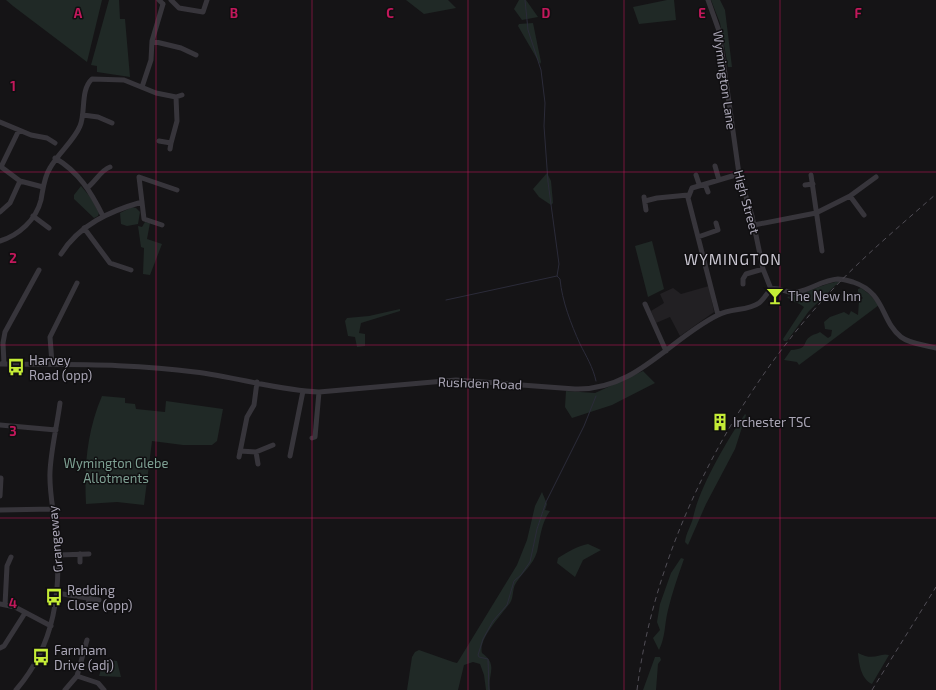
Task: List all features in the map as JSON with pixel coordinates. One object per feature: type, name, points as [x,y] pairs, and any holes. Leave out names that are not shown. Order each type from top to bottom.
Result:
[{"type":"street","points":[[142,87],[151,60],[152,41],[161,2],[167,4],[170,0],[179,8],[203,12],[207,0]]},
{"type":"street","name":"Wymington Lane","points":[[708,0],[719,31],[733,120],[733,137]]},
{"type":"street","points":[[152,41],[181,48],[196,55]]},
{"type":"street","points":[[0,241],[15,236],[24,228],[33,216],[40,202],[47,172],[55,158],[76,134],[83,114],[87,89],[92,79],[124,80],[156,93],[176,96],[182,95]]},
{"type":"street","points":[[170,149],[170,143],[177,121],[176,96]]},
{"type":"street","points":[[83,114],[98,117],[112,123]]},
{"type":"street","points":[[0,122],[30,135],[47,138],[55,143]]},
{"type":"street","points":[[19,130],[1,166],[20,181],[43,187]]},
{"type":"street","name":"High Street","points":[[733,137],[739,174],[754,225],[763,269],[771,289]]},
{"type":"street","points":[[159,141],[170,143]]},
{"type":"street","points":[[55,158],[70,167],[87,188],[103,216]]},
{"type":"street","points":[[715,166],[719,180]]},
{"type":"street","points":[[87,188],[96,181],[104,169],[110,167]]},
{"type":"street","points":[[162,225],[144,219],[139,174],[177,190]]},
{"type":"street","points":[[718,315],[688,194],[692,188],[699,184],[706,184],[739,174]]},
{"type":"street","points":[[696,175],[699,184]]},
{"type":"street","points":[[811,175],[822,252]]},
{"type":"street","points":[[754,225],[816,213],[850,196],[876,177]]},
{"type":"street","points":[[0,212],[10,203],[20,181]]},
{"type":"street","points":[[706,184],[708,192]]},
{"type":"street","points":[[805,185],[812,184]]},
{"type":"street","points":[[646,210],[644,199],[688,194]]},
{"type":"street","points":[[850,196],[864,215]]},
{"type":"street","points":[[61,254],[68,243],[84,228],[103,216],[125,206],[142,202]]},
{"type":"street","points":[[33,216],[49,228]]},
{"type":"street","points":[[698,237],[718,230],[716,223]]},
{"type":"street","points":[[84,228],[110,263],[132,270]]},
{"type":"street","points":[[744,284],[743,279],[746,274],[763,269]]},
{"type":"street","points":[[2,364],[5,332],[39,270]]},
{"type":"street","points":[[771,289],[774,288],[787,293],[797,292],[823,282],[837,279],[858,284],[867,288],[875,296],[896,331],[902,338],[936,348]]},
{"type":"street","points":[[52,363],[50,337],[78,283]]},
{"type":"street","name":"Rushden Road","points":[[2,364],[114,364],[195,372],[303,391],[319,392],[456,380],[568,389],[593,389],[608,385],[640,371],[718,315],[758,303],[771,289]]},
{"type":"street","points":[[645,304],[666,352]]},
{"type":"street","points":[[239,457],[247,417],[254,405],[257,382]]},
{"type":"street","points":[[290,456],[303,391]]},
{"type":"street","points":[[312,438],[315,437],[319,392]]},
{"type":"street","name":"Grangeway","points":[[19,689],[38,658],[51,626],[57,593],[58,555],[50,472],[60,403]]},
{"type":"street","points":[[0,425],[56,430]]},
{"type":"street","points":[[240,451],[256,452],[272,445]]},
{"type":"street","points":[[256,452],[258,464]]},
{"type":"street","points":[[0,496],[2,478]]},
{"type":"street","points":[[0,510],[53,509]]},
{"type":"street","points":[[80,554],[80,562]]},
{"type":"street","points":[[58,555],[89,554]]},
{"type":"street","points":[[11,557],[7,566],[3,605],[15,607],[51,626]]},
{"type":"street","points":[[57,593],[99,600]]},
{"type":"street","points":[[88,606],[90,598]]},
{"type":"street","points":[[0,648],[4,646],[24,613]]},
{"type":"street","points":[[66,690],[77,676],[87,640]]},
{"type":"street","points":[[77,676],[98,683],[104,690]]},
{"type":"shaded area","points":[[709,286],[714,312],[680,336],[670,317],[656,323],[651,311],[664,303],[660,294],[673,288],[681,294]]},
{"type":"green space","points":[[6,0],[102,0],[87,62],[13,6]]},
{"type":"green space","points":[[109,0],[119,0],[120,19],[125,19],[130,77],[97,72],[97,66],[91,65]]},
{"type":"green space","points":[[406,0],[448,0],[456,8],[424,14]]},
{"type":"green space","points":[[519,0],[526,0],[538,17],[522,20],[514,9]]},
{"type":"green space","points":[[674,0],[676,20],[639,24],[633,7]]},
{"type":"green space","points":[[711,0],[720,0],[725,10],[732,67],[728,67],[720,23]]},
{"type":"green space","points":[[533,23],[541,62],[540,64],[518,26],[519,24]]},
{"type":"green space","points":[[547,173],[551,181],[553,203],[551,205],[539,197],[533,189]]},
{"type":"green space","points":[[81,186],[91,198],[99,213],[98,216],[94,218],[74,199],[74,195]]},
{"type":"green space","points":[[132,207],[136,208],[140,212],[138,224],[127,226],[121,224],[120,213]]},
{"type":"green space","points":[[145,222],[150,223],[147,239],[162,244],[150,275],[143,274],[144,248],[141,247],[138,226],[142,227]]},
{"type":"green space","points":[[652,241],[664,289],[648,297],[635,246]]},
{"type":"green space","points":[[840,281],[809,311],[787,341],[784,341],[783,339],[804,307],[787,297]]},
{"type":"green space","points":[[861,288],[879,305],[799,365],[797,362],[784,360],[791,350],[803,347],[808,338],[812,335],[820,332],[828,338],[831,336],[832,330],[825,329],[824,322],[830,317],[844,312],[849,315],[851,311],[858,315],[859,301],[863,298],[858,293],[858,289]]},
{"type":"green space","points":[[400,309],[400,311],[361,323],[359,333],[365,334],[365,346],[357,347],[355,337],[348,336],[345,321],[347,318],[369,316]]},
{"type":"green space","points":[[643,371],[655,383],[612,405],[572,418],[565,407],[566,391],[595,393]]},
{"type":"green space","name":"Wymington Glebe Allotments","points":[[102,396],[125,398],[125,403],[135,404],[136,409],[165,412],[166,401],[223,409],[217,441],[212,445],[183,445],[152,441],[144,505],[117,502],[86,504],[86,463],[88,449],[93,422]]},
{"type":"green space","points":[[745,414],[746,415],[735,449],[706,504],[688,545],[685,542],[687,533],[707,479],[722,450]]},
{"type":"green space","points":[[542,492],[547,504],[545,510],[550,511],[543,526],[537,552],[530,565],[516,583],[510,603],[487,634],[482,647],[482,653],[487,657],[491,666],[489,685],[490,690],[486,690],[484,675],[480,664],[473,662],[464,665],[458,690],[407,690],[412,657],[415,652],[419,650],[457,663],[517,565],[527,540],[535,506]]},
{"type":"green space","points":[[588,544],[601,550],[583,560],[575,577],[557,563],[558,558],[569,551]]},
{"type":"green space","points":[[681,558],[684,559],[675,584],[663,640],[659,650],[653,638],[660,630],[657,622],[660,604],[671,573]]},
{"type":"green space","points":[[858,653],[869,657],[885,654],[889,655],[872,684],[865,679],[863,675]]},
{"type":"green space","points":[[655,657],[660,657],[661,660],[658,664],[656,690],[643,690]]},
{"type":"green space","points":[[104,659],[117,661],[121,677],[99,676]]},
{"type":"waterway","points":[[525,0],[528,30],[541,70],[545,103],[544,126],[548,182],[559,264],[557,276],[560,279],[570,320],[591,366],[596,381]]},
{"type":"waterway","points":[[446,300],[557,276]]},
{"type":"waterway","points":[[489,690],[488,659],[479,657],[478,655],[483,639],[493,621],[507,605],[514,581],[521,575],[530,562],[537,529],[546,502],[584,426],[596,396]]},
{"type":"railway","points":[[637,690],[646,636],[661,581],[680,528],[704,475],[731,425],[762,377],[796,332],[832,290],[844,277],[936,194]]},
{"type":"railway","points":[[872,690],[936,587]]},
{"type":"place","name":"The New Inn","points":[[775,296]]},
{"type":"place","name":"Harvey Road (opp)","points":[[16,367]]},
{"type":"place","name":"Irchester TSC","points":[[720,422]]},
{"type":"place","name":"Redding Close (opp)","points":[[54,597]]},
{"type":"place","name":"Farnham Drive (adj)","points":[[41,657]]},
{"type":"district","name":"WYMINGTON","points":[[733,260]]}]
